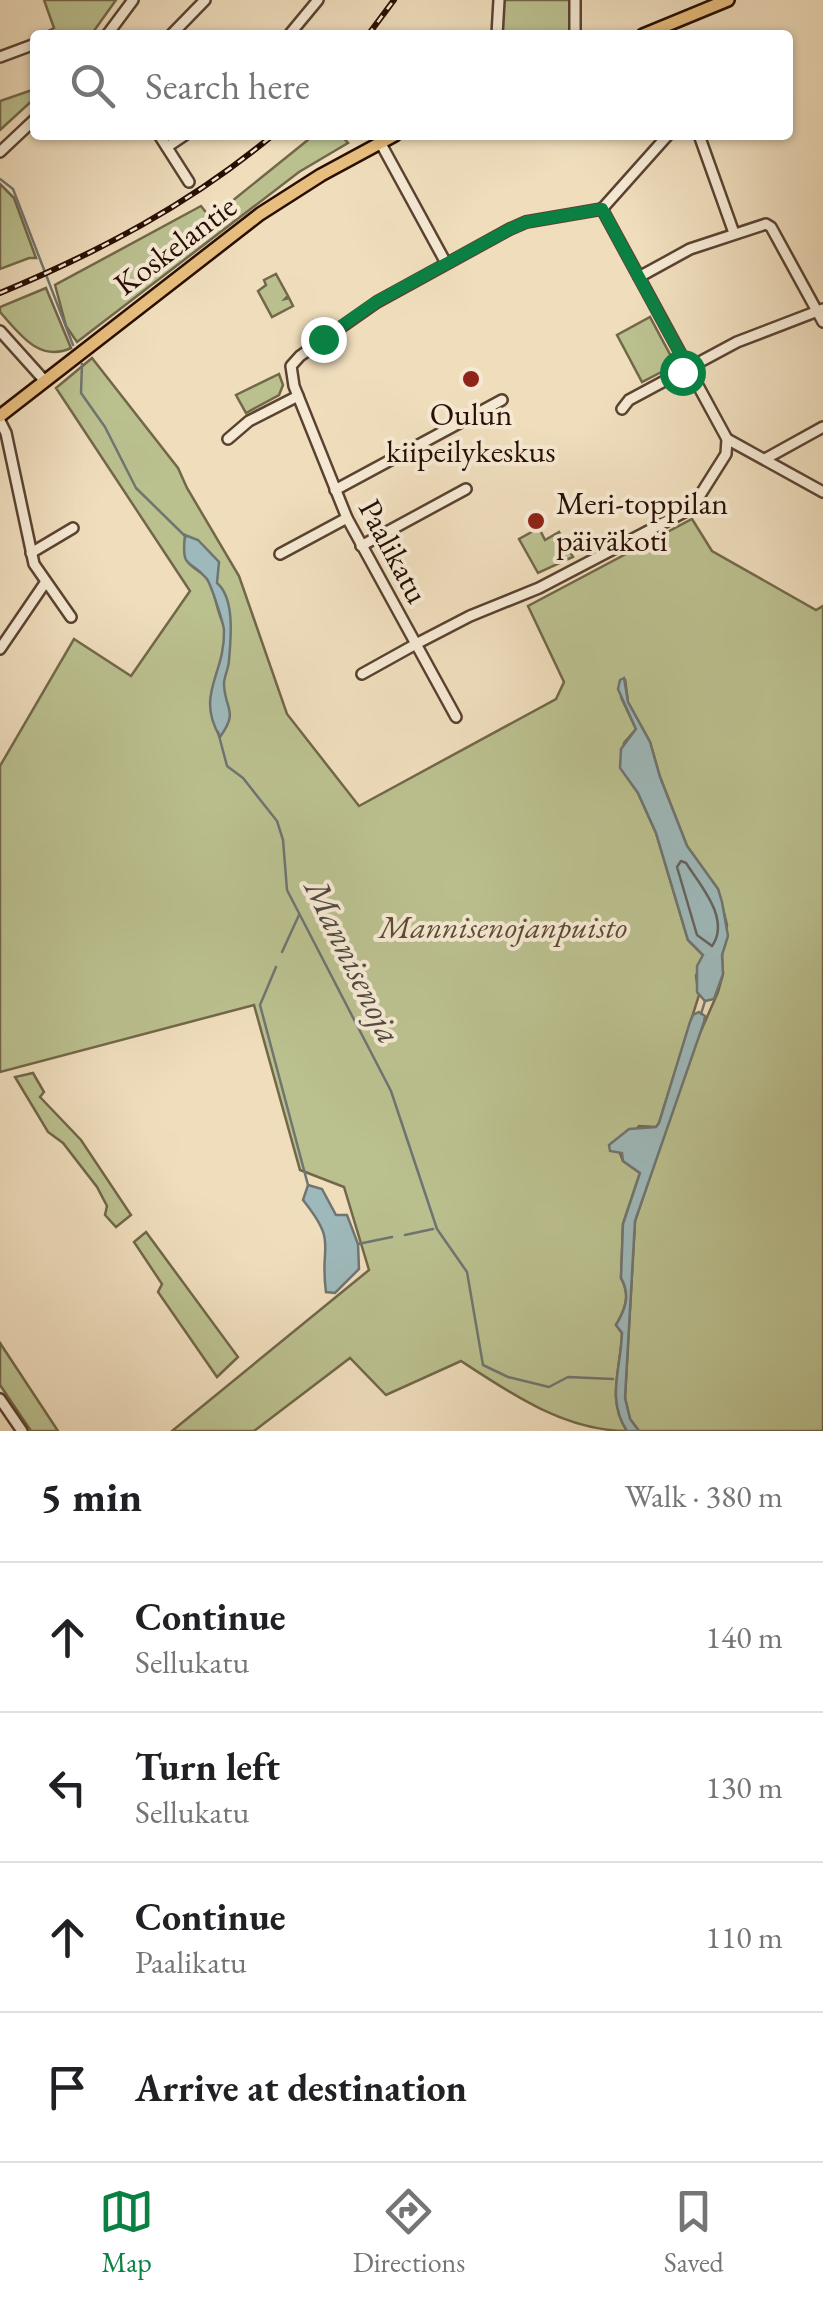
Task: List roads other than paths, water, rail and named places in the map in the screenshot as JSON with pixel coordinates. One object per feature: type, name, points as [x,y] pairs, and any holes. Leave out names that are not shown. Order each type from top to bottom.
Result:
[{"type":"main road","points":[[654,30],[723,1]]},
{"type":"main road","name":"Koskelantie","points":[[0,418],[260,214],[384,140]]},
{"type":"street","points":[[112,30],[133,0]]},
{"type":"street","points":[[176,30],[205,0]]},
{"type":"street","points":[[302,0],[311,9]]},
{"type":"street","points":[[293,30],[318,0]]},
{"type":"street","points":[[497,30],[500,0]]},
{"type":"street","points":[[575,0],[575,30]]},
{"type":"street","points":[[0,56],[30,46]]},
{"type":"street","points":[[0,152],[30,124]]},
{"type":"street","points":[[162,140],[189,182]]},
{"type":"street","points":[[167,148],[178,140]]},
{"type":"street","points":[[228,439],[249,421],[298,396],[290,372],[296,359],[376,302],[526,222],[602,209],[664,140]]},
{"type":"street","points":[[701,140],[734,233]]},
{"type":"street","points":[[380,142],[446,263]]},
{"type":"street","points":[[602,209],[728,439],[823,492]]},
{"type":"street","points":[[622,409],[629,400],[737,342],[821,314],[771,227],[759,224],[690,249],[640,277]]},
{"type":"street","points":[[0,331],[44,380]]},
{"type":"street","name":"Paalikatu","points":[[298,396],[347,518],[416,644],[538,588],[692,508],[726,454],[728,439]]},
{"type":"street","points":[[335,490],[502,400]]},
{"type":"street","points":[[0,418],[32,553],[45,583],[71,617]]},
{"type":"street","points":[[765,459],[823,427]]},
{"type":"street","points":[[362,546],[466,489]]},
{"type":"street","points":[[280,554],[347,518]]},
{"type":"street","points":[[32,553],[73,528]]},
{"type":"street","points":[[0,650],[45,583]]},
{"type":"street","points":[[362,674],[416,644],[456,716]]},
{"type":"street","points":[[0,1399],[22,1431]]},
{"type":"water","points":[[185,535],[198,540],[219,562],[217,583],[229,608],[230,651],[224,684],[230,715],[220,737],[210,708],[223,646],[223,627],[207,579],[186,559]]},
{"type":"water","points":[[624,678],[628,702],[650,742],[687,846],[718,889],[722,902],[728,936],[722,955],[723,974],[714,999],[705,1001],[697,992],[697,966],[703,955],[688,940],[656,833],[638,793],[620,768],[621,749],[636,729],[618,689]]},
{"type":"water","points":[[699,1012],[705,1016],[704,1022],[635,1221],[625,1398],[630,1419],[639,1431],[627,1431],[617,1407],[622,1333],[616,1325],[626,1296],[621,1278],[623,1224],[640,1173],[623,1161],[622,1153],[610,1151],[609,1145],[629,1129],[656,1127],[659,1123],[690,1022]]},
{"type":"water","points":[[308,1185],[322,1189],[336,1215],[347,1215],[358,1244],[359,1269],[335,1293],[326,1292],[321,1226],[303,1200]]},
{"type":"waterway","points":[[0,179],[13,189],[73,345]]},
{"type":"waterway","name":"Mannisenoja","points":[[82,364],[81,393],[105,427],[136,488],[186,537]]},
{"type":"waterway","name":"Mannisenoja","points":[[218,732],[227,766],[243,778],[277,821],[283,840],[287,890],[391,1091],[437,1229],[467,1272],[483,1365],[508,1377],[549,1387],[568,1377],[613,1379]]},
{"type":"waterway","points":[[282,952],[299,915]]},
{"type":"waterway","points":[[276,967],[260,1005],[308,1185]]},
{"type":"waterway","points":[[701,1014],[705,1001]]},
{"type":"waterway","points":[[405,1235],[433,1229]]},
{"type":"waterway","points":[[358,1244],[392,1237]]},
{"type":"railway","points":[[372,30],[394,0]]},
{"type":"railway","points":[[0,293],[73,261],[176,205],[267,140]]},
{"type":"place","name":"Oulun kiipeilykeskus","points":[[471,379]]},
{"type":"place","name":"Meri-toppilan päiväkoti","points":[[536,521]]},
{"type":"park label","name":"Mannisenojanpuisto","points":[[503,927]]}]
